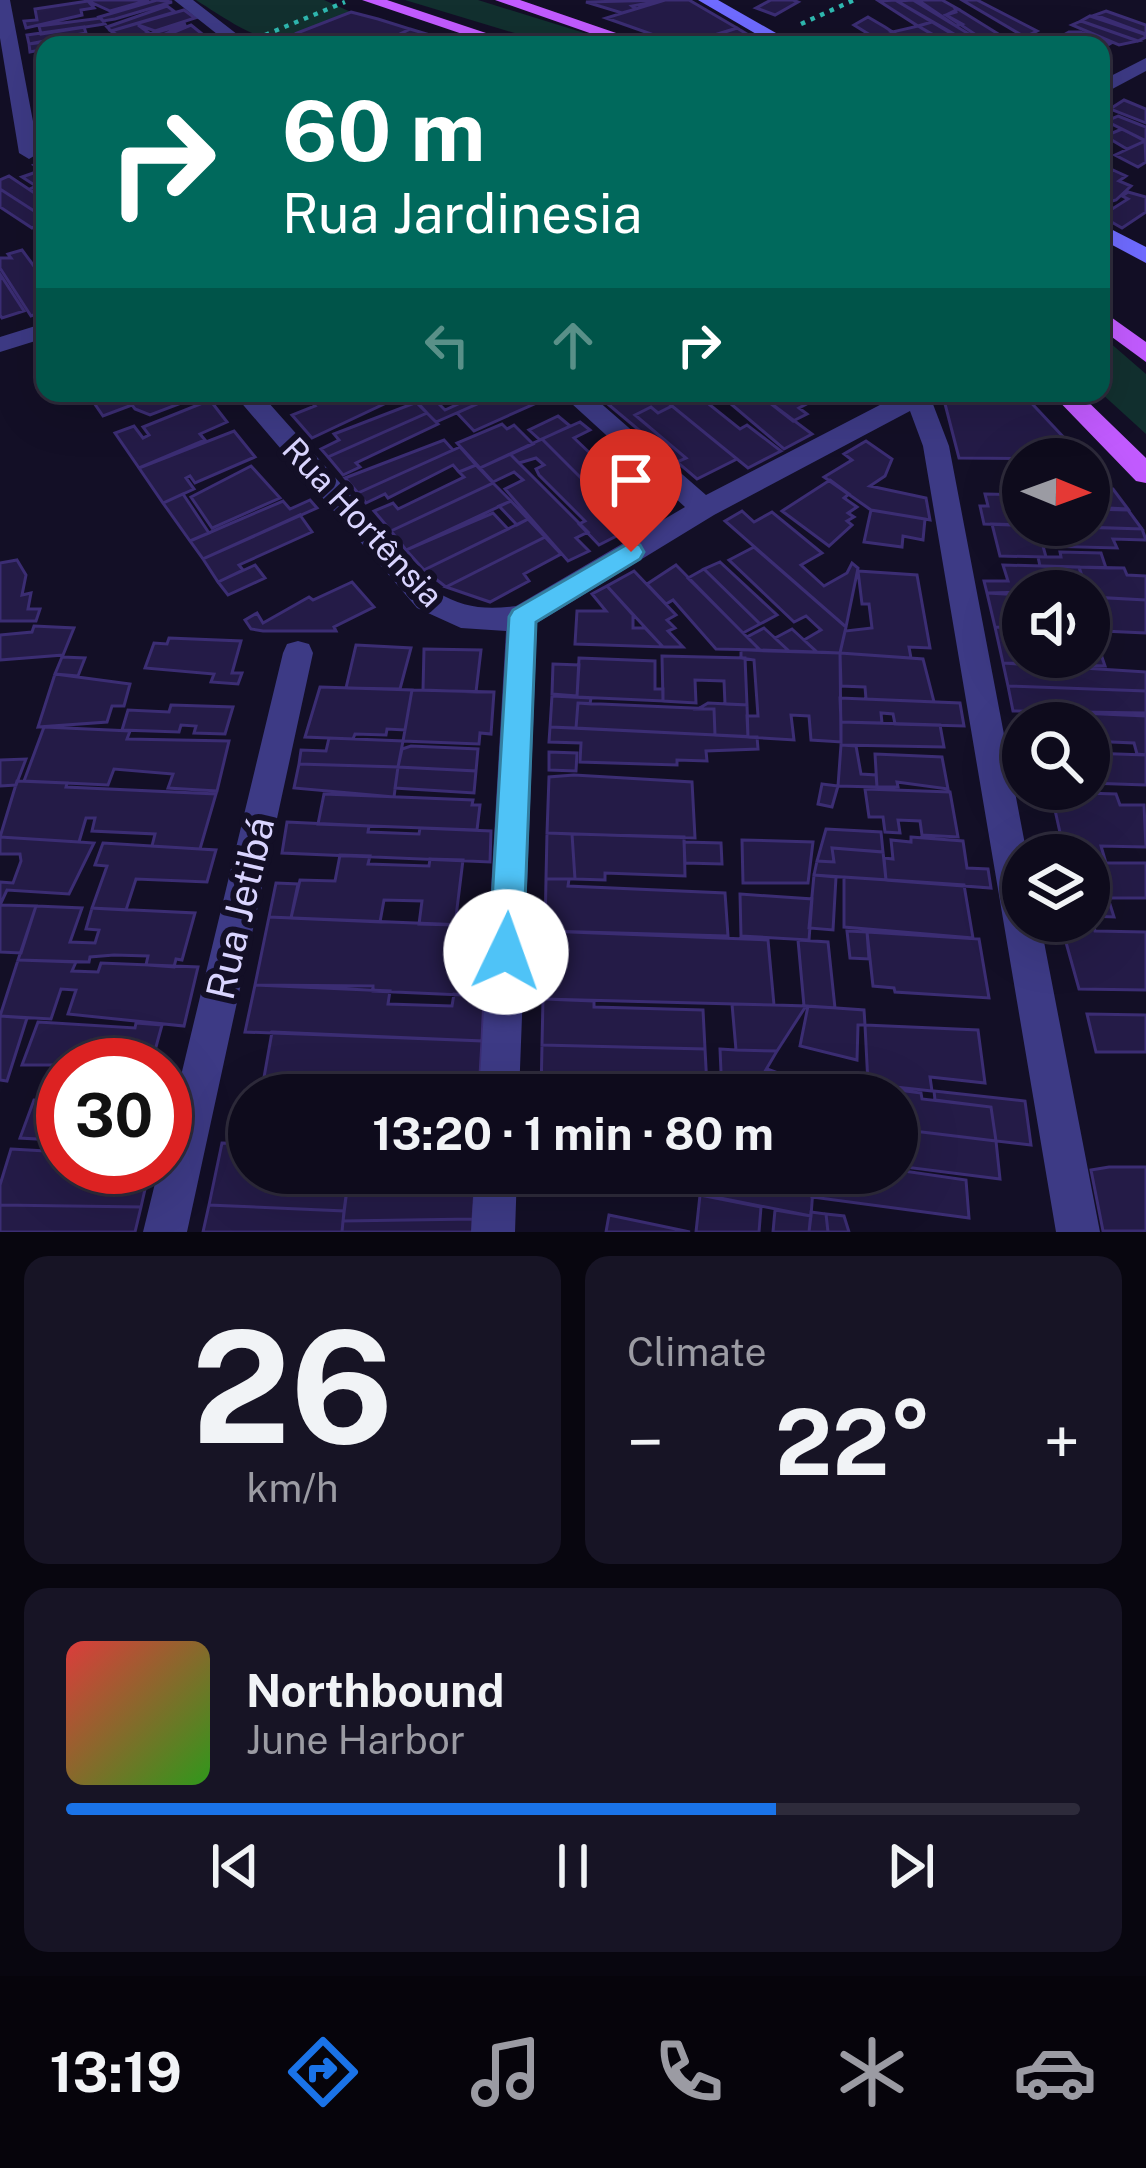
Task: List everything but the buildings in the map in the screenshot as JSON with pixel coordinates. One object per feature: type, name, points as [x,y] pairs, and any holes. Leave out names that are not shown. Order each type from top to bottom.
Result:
[{"type":"main road","points":[[370,0],[484,36]]},
{"type":"main road","points":[[503,0],[614,36]]},
{"type":"main road","points":[[1110,324],[1146,354]]},
{"type":"main road","points":[[1073,402],[1146,474]]},
{"type":"street","points":[[2,0],[29,153]]},
{"type":"street","points":[[182,0],[230,36]]},
{"type":"street","points":[[706,0],[772,36]]},
{"type":"street","points":[[1110,84],[1146,63]]},
{"type":"street","points":[[1110,235],[1146,256]]},
{"type":"street","points":[[0,345],[36,333]]},
{"type":"street","name":"Rua Hortênsia","points":[[254,402],[427,600],[454,618],[499,621],[522,617]]},
{"type":"street","points":[[583,402],[704,508]]},
{"type":"street","points":[[501,1074],[522,617],[704,508],[905,402]]},
{"type":"street","points":[[922,402],[936,446],[1078,1232]]},
{"type":"street","name":"Rua Jetibá","points":[[165,1232],[298,653]]},
{"type":"street","points":[[493,1232],[495,1194]]},
{"type":"path","points":[[264,36],[350,0]]},
{"type":"path","points":[[790,36],[854,0]]},
{"type":"green space","points":[[196,0],[324,0],[351,12],[285,36],[262,36]]},
{"type":"green space","points":[[405,0],[478,0],[594,36],[524,36]]},
{"type":"green space","points":[[1110,343],[1146,374],[1146,434],[1110,401]]},
{"type":"route","points":[[506,952],[522,617],[631,552]]}]
